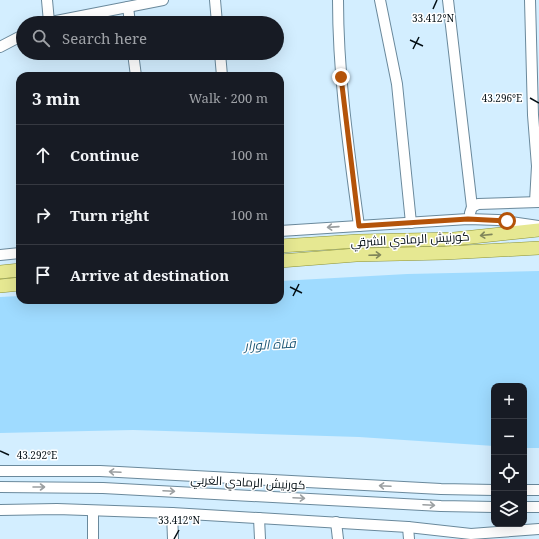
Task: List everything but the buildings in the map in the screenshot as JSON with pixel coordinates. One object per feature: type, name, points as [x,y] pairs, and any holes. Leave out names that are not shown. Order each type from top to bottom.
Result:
[{"type":"main road","name":"كورنيش الرمادي الشرقي","points":[[284,246],[358,241],[454,239],[539,230]]},
{"type":"main road","name":"كورنيش الرمادي الشرقي","points":[[284,261],[356,255],[445,253],[539,248]]},
{"type":"main road","points":[[0,272],[16,270]]},
{"type":"main road","points":[[0,286],[16,284]]},
{"type":"street","points":[[47,0],[48,16]]},
{"type":"street","points":[[80,16],[163,0]]},
{"type":"street","points":[[215,0],[216,16]]},
{"type":"street","points":[[338,0],[338,31],[341,77],[359,226]]},
{"type":"street","points":[[380,0],[397,84],[411,223]]},
{"type":"street","points":[[448,0],[472,207],[468,219]]},
{"type":"street","points":[[472,207],[485,203],[537,202],[538,166],[533,115],[530,0]]},
{"type":"street","points":[[128,7],[129,16]]},
{"type":"street","points":[[0,47],[16,39]]},
{"type":"street","points":[[134,60],[135,72]]},
{"type":"street","points":[[221,60],[222,72]]},
{"type":"street","points":[[284,231],[468,219],[498,220],[539,226]]},
{"type":"street","points":[[0,255],[16,253]]},
{"type":"street","name":"كورنيش الرمادي الغربي","points":[[0,471],[100,471],[360,485],[491,490]]},
{"type":"street","points":[[359,502],[360,485]]},
{"type":"street","name":"كورنيش الرمادي الغربي","points":[[0,487],[103,488],[359,502],[491,507]]},
{"type":"street","points":[[527,490],[539,490]]},
{"type":"street","points":[[527,507],[539,507]]},
{"type":"street","points":[[0,510],[57,509],[172,513],[408,526],[472,537],[539,529]]},
{"type":"street","points":[[93,511],[93,539]]},
{"type":"street","points":[[172,513],[173,539]]},
{"type":"street","points":[[259,518],[260,539]]},
{"type":"street","points":[[336,522],[338,539]]},
{"type":"street","points":[[408,526],[409,539]]},
{"type":"water","name":"قناة الورار","points":[[539,271],[539,448],[527,448],[527,383],[491,383],[491,446],[359,437],[133,430],[0,433],[0,297],[16,296],[16,304],[284,304],[284,281],[407,274]]},
{"type":"route","points":[[341,77],[359,226],[468,219],[507,221]]}]
